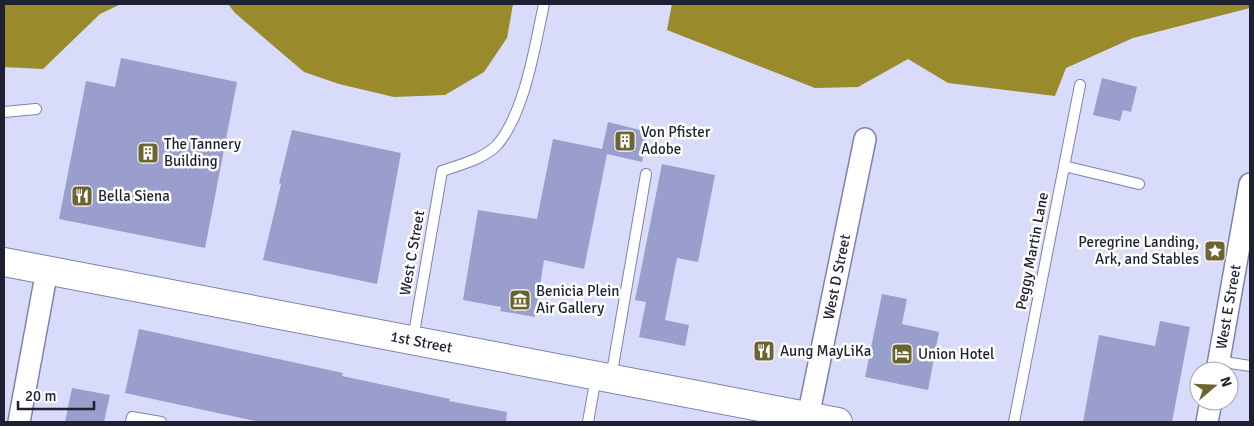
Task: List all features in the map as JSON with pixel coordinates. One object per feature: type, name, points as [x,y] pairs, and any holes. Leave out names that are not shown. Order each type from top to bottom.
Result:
[{"type":"main road","name":"1st Street","points":[[4,262],[604,377],[808,419],[838,422]]},
{"type":"street","name":"West D Street","points":[[808,419],[865,139]]},
{"type":"street","name":"West E Street","points":[[1218,361],[1250,184]]},
{"type":"street","points":[[19,422],[47,270]]},
{"type":"lane","name":"West C Street","points":[[413,340],[442,171],[475,160],[496,146],[510,127],[525,88],[544,4]]},
{"type":"lane","name":"Peggy Martin Lane","points":[[1014,422],[1080,86]]},
{"type":"lane","points":[[4,112],[36,109]]},
{"type":"lane","points":[[1064,166],[1139,184]]},
{"type":"lane","points":[[588,422],[604,377],[646,174]]},
{"type":"lane","points":[[130,422],[132,417],[161,422]]},
{"type":"shaded area","points":[[4,4],[121,4],[100,14],[43,69],[4,67]]},
{"type":"shaded area","points":[[228,4],[513,4],[507,38],[484,72],[445,95],[394,97],[339,84],[304,72],[235,13]]},
{"type":"shaded area","points":[[672,4],[1250,4],[1250,8],[1133,38],[1066,68],[1055,96],[948,83],[908,59],[858,87],[815,88],[667,30]]},
{"type":"building","name":"The Tannery Building","points":[[121,58],[237,82],[205,248],[59,219],[86,81],[115,87]]},
{"type":"building","points":[[1102,78],[1137,87],[1131,112],[1123,110],[1120,121],[1093,115]]},
{"type":"building","points":[[608,122],[648,132],[642,162],[607,154],[584,269],[544,260],[535,317],[500,311],[501,307],[463,300],[478,210],[537,219],[553,139],[602,149]]},
{"type":"building","points":[[292,130],[401,153],[377,284],[263,260]]},
{"type":"building","points":[[662,164],[715,175],[698,262],[677,258],[665,320],[689,325],[685,346],[639,337],[646,302],[635,300]]},
{"type":"building","name":"Union Hotel","points":[[882,294],[907,299],[902,324],[939,332],[928,390],[865,377]]},
{"type":"building","points":[[1160,321],[1190,327],[1172,422],[1083,422],[1099,335],[1155,346]]},
{"type":"building","points":[[139,329],[343,373],[342,376],[450,399],[449,401],[507,412],[506,422],[259,422],[125,393]]},
{"type":"building","points":[[72,388],[110,395],[104,422],[65,422]]},
{"type":"place","name":"Von Pfister Adobe","points":[[625,141]]},
{"type":"place","name":"The Tannery Building","points":[[148,153]]},
{"type":"place","name":"Bella Siena","points":[[82,196]]},
{"type":"place","name":"Peregrine Landing, Ark, and Stables","points":[[1215,251]]},
{"type":"place","name":"Benicia Plein Air Gallery","points":[[520,300]]},
{"type":"place","name":"Aung MayLiKa","points":[[764,351]]},
{"type":"place","name":"Union Hotel","points":[[902,354]]}]
